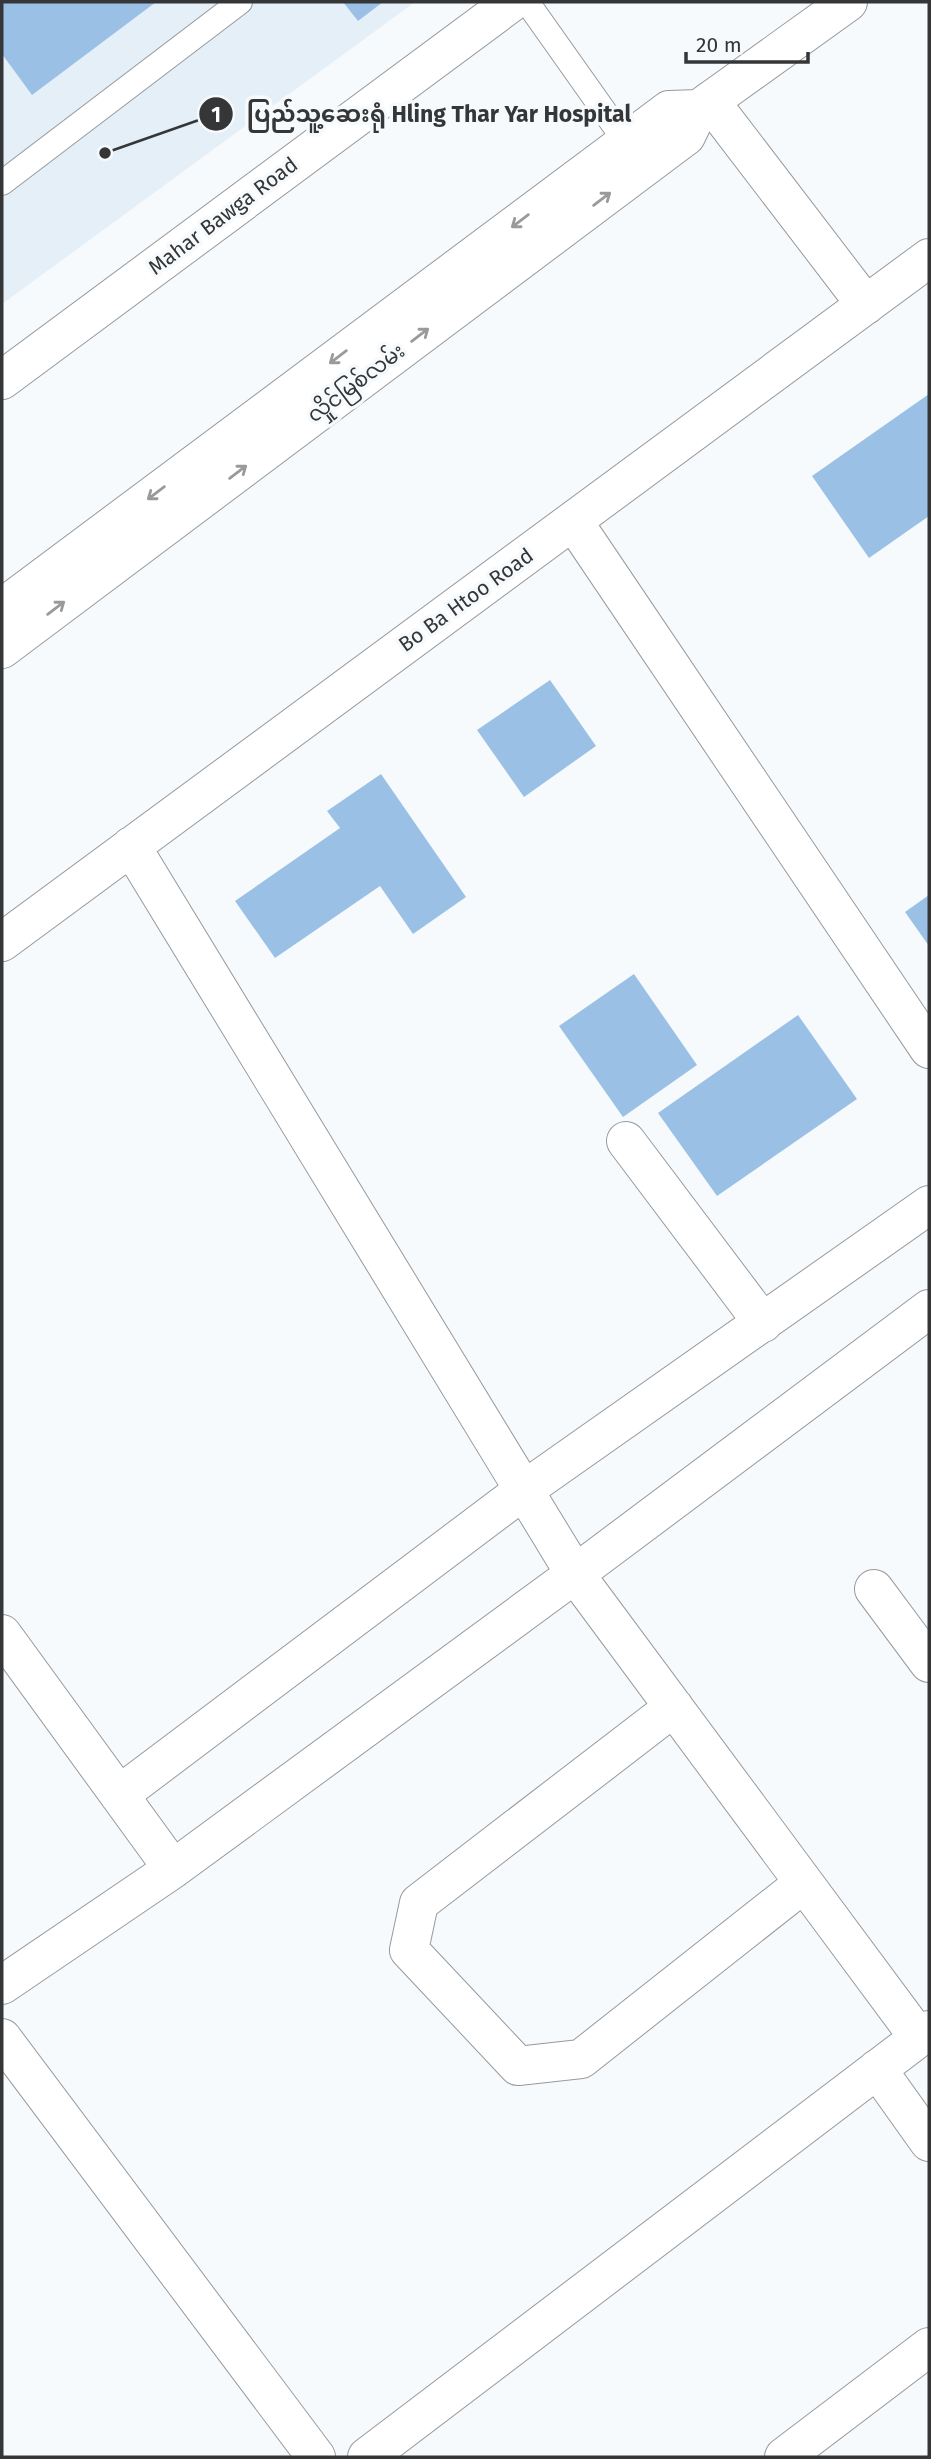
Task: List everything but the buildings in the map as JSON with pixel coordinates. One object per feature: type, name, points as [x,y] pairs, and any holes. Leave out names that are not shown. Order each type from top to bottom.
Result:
[{"type":"street","name":"Mahar Bawga Road","points":[[2,380],[512,2]]},
{"type":"street","name":"လှိုင်မြစ်လမ်း","points":[[2,649],[637,153],[669,110],[704,105],[848,2]]},
{"type":"street","points":[[704,105],[866,305]]},
{"type":"street","name":"လှိုင်မြစ်လမ်း","points":[[2,608],[637,153]]},
{"type":"street","name":"Bo Ba Htoo Road","points":[[2,942],[929,258]]},
{"type":"street","points":[[573,521],[929,1049]]},
{"type":"street","points":[[131,846],[575,1574],[804,1882],[924,2034],[367,2457]]},
{"type":"street","points":[[626,1141],[763,1323]]},
{"type":"street","points":[[120,1795],[524,1490],[929,1205]]},
{"type":"street","points":[[2,1985],[173,1869],[575,1574],[923,1327]]},
{"type":"street","points":[[874,1589],[929,1663]]},
{"type":"street","points":[[2,1634],[173,1869]]},
{"type":"street","points":[[674,1707],[419,1903],[409,1950],[518,2066],[581,2059],[804,1882]]},
{"type":"street","points":[[2,2038],[316,2457]]},
{"type":"street","points":[[877,2069],[929,2142]]},
{"type":"street","points":[[784,2457],[929,2347]]},
{"type":"lane","points":[[2,183],[240,2]]},
{"type":"lane","points":[[527,2],[637,153]]},
{"type":"shaded area","points":[[2,2],[415,2],[2,304]]},
{"type":"place","name":"ပြည်သူ့ဆေးရုံ Hling Thar Yar Hospital","points":[[105,153]]}]
